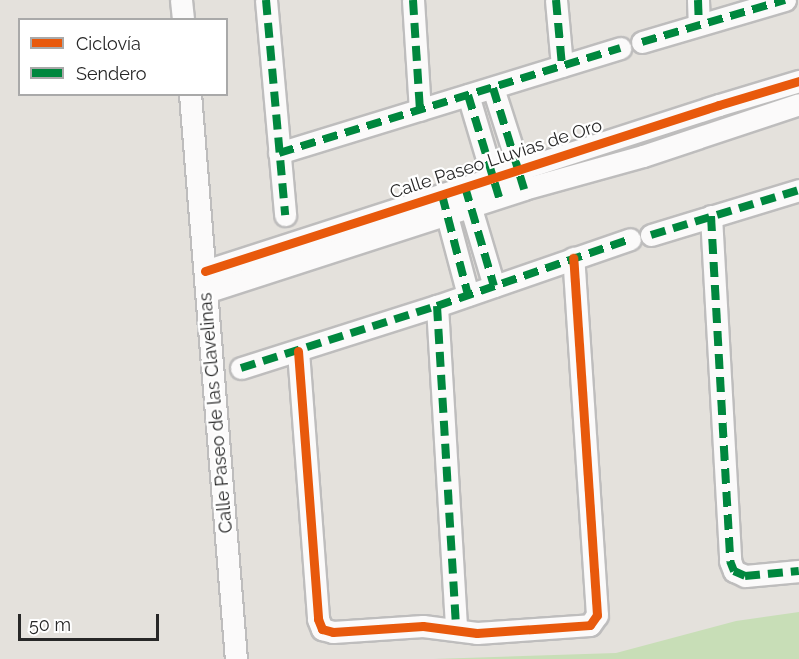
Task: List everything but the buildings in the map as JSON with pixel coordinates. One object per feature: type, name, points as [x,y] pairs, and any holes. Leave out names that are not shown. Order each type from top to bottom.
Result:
[{"type":"street","points":[[181,0],[183,18]]},
{"type":"street","points":[[266,0],[285,215]]},
{"type":"street","points":[[412,0],[420,110]]},
{"type":"street","points":[[556,0],[562,66]]},
{"type":"street","points":[[698,0],[699,23]]},
{"type":"street","points":[[642,42],[699,23],[785,0]]},
{"type":"street","points":[[279,153],[620,48]]},
{"type":"street","name":"Calle Paseo Lluvias de Oro","points":[[205,271],[443,205],[799,81]]},
{"type":"street","points":[[493,88],[521,179]]},
{"type":"street","points":[[468,95],[496,187]]},
{"type":"street","name":"Calle Paseo de las Clavelinas","points":[[190,96],[236,659]]},
{"type":"street","name":"Calle Paseo Lluvias de Oro","points":[[521,179],[643,156],[799,104]]},
{"type":"street","points":[[651,235],[799,190]]},
{"type":"street","points":[[468,197],[494,286]]},
{"type":"street","points":[[443,205],[468,295]]},
{"type":"street","name":"Calle Paseo Lluvias de Oro","points":[[206,292],[443,205]]},
{"type":"street","points":[[711,216],[730,561],[734,571],[745,576],[799,571]]},
{"type":"street","points":[[241,368],[437,306],[630,238]]},
{"type":"street","points":[[298,351],[318,619],[322,629],[333,632],[423,626],[477,633],[590,625],[597,615],[573,258]]},
{"type":"street","points":[[437,306],[456,629]]},
{"type":"green space","points":[[799,612],[799,659],[433,659],[616,653],[736,621]]},
{"type":"marked path","points":[[266,0],[285,215]]},
{"type":"marked path","points":[[413,0],[420,110]]},
{"type":"marked path","points":[[556,0],[562,66]]},
{"type":"marked path","points":[[698,0],[699,23]]},
{"type":"marked path","points":[[642,42],[785,0]]},
{"type":"marked path","points":[[279,153],[620,48]]},
{"type":"marked path","points":[[493,88],[524,189]]},
{"type":"marked path","points":[[468,95],[499,197]]},
{"type":"marked path","points":[[465,187],[494,286]]},
{"type":"marked path","points":[[651,235],[799,190]]},
{"type":"marked path","points":[[442,195],[468,295]]},
{"type":"marked path","points":[[711,216],[730,561],[734,571],[745,576],[799,571]]},
{"type":"marked path","points":[[241,368],[437,306],[630,239]]},
{"type":"marked path","points":[[437,306],[456,629]]},
{"type":"cycle path","points":[[205,271],[799,81]]},
{"type":"cycle path","points":[[298,351],[318,619],[322,629],[333,632],[423,626],[477,633],[590,625],[597,615],[573,258]]}]
